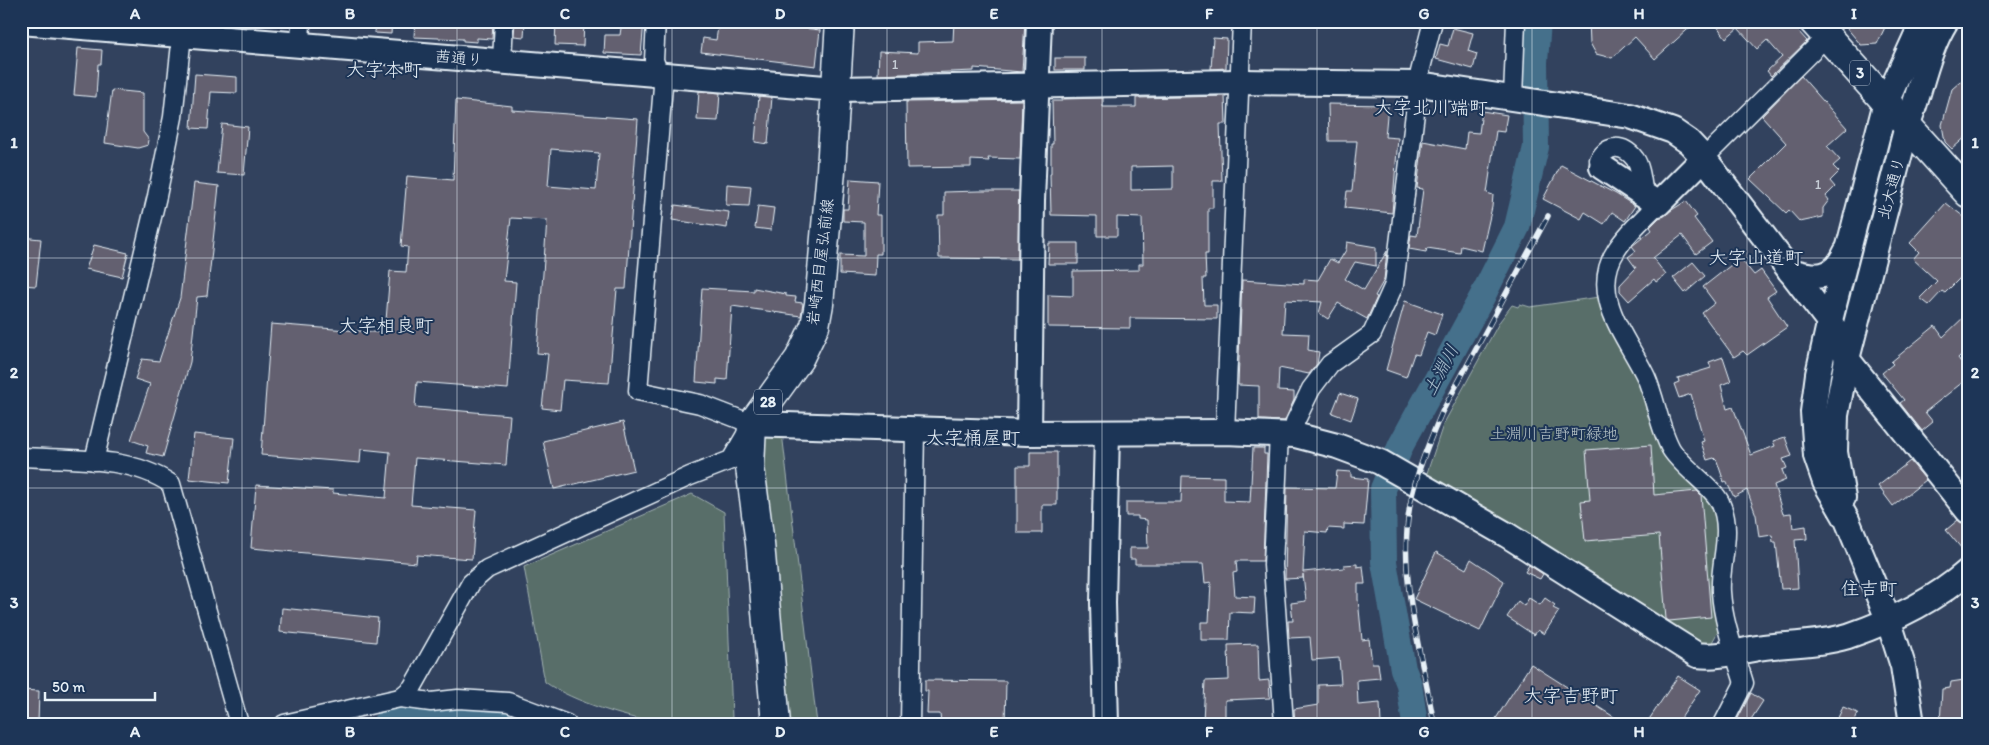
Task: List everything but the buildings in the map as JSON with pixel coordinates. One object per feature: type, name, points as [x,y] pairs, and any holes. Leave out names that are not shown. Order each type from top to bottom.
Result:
[{"type":"main road","name":"岩崎西目屋弘前線","points":[[752,424],[799,359],[815,326],[819,304],[837,89],[840,21]]},
{"type":"main road","name":"3","points":[[1820,29],[1968,193]]},
{"type":"main road","name":"28","points":[[752,424],[750,467],[760,544],[776,724]]},
{"type":"street","points":[[300,44],[301,21]]},
{"type":"street","points":[[502,61],[504,21]]},
{"type":"street","points":[[656,21],[654,60],[657,74],[663,86],[638,391],[700,404],[752,424],[1029,433],[1225,432],[1287,435],[1337,446],[1385,465],[1507,535],[1697,655],[1714,657],[1846,636],[1888,620],[1950,586],[1968,570]]},
{"type":"street","points":[[1029,433],[1035,87],[1039,21]]},
{"type":"street","points":[[1225,432],[1242,21]]},
{"type":"street","points":[[1284,724],[1273,565],[1287,435],[1311,389],[1330,364],[1372,334],[1394,285],[1419,84],[1433,21]]},
{"type":"street","points":[[1516,21],[1525,99]]},
{"type":"street","name":"北大通り","points":[[1847,520],[1825,482],[1816,456],[1812,412],[1818,374],[1886,102],[1923,21]]},
{"type":"street","name":"北大通り","points":[[1847,520],[1835,452],[1834,432],[1847,359],[1907,126],[1917,100],[1927,62],[1946,21]]},
{"type":"street","name":"茜通り","points":[[21,22],[837,89],[1239,82],[1419,84],[1602,110],[1651,122],[1674,131],[1689,142],[1704,158],[1840,336],[1847,359]]},
{"type":"street","points":[[1723,724],[1744,684],[1727,631],[1721,591],[1727,533],[1720,501],[1671,449],[1646,378],[1623,336],[1607,298],[1604,285],[1610,261],[1617,248],[1651,199],[1704,158],[1820,29]]},
{"type":"street","points":[[94,461],[158,196],[173,117],[182,35]]},
{"type":"street","points":[[1602,168],[1651,199]]},
{"type":"street","points":[[1790,271],[1816,277],[1828,273],[1842,259],[1851,240]]},
{"type":"street","points":[[1847,359],[1968,511]]},
{"type":"street","points":[[400,698],[412,688],[471,583],[487,569],[690,476],[731,460],[752,424]]},
{"type":"street","points":[[910,724],[915,430]]},
{"type":"street","points":[[1106,724],[1103,603],[1107,433]]},
{"type":"street","points":[[21,458],[94,461],[126,465],[156,474],[171,484],[239,724]]},
{"type":"street","points":[[1847,520],[1888,620],[1903,666],[1912,724]]},
{"type":"street","points":[[284,724],[400,698],[431,702],[458,699],[508,702],[567,724]]},
{"type":"green space","name":"土淵川吉野町緑地","points":[[1599,297],[1601,309],[1611,330],[1715,509],[1719,566],[1720,628],[1711,644],[1703,646],[1513,524],[1425,479],[1443,425],[1500,321],[1512,305],[1518,307],[1520,304],[1530,307]]},
{"type":"green space","points":[[782,433],[817,724],[787,724],[760,465],[761,434]]},
{"type":"green space","points":[[692,494],[724,512],[732,718],[683,724],[653,722],[586,703],[545,682],[524,567]]},
{"type":"waterway","name":"土淵川","points":[[1415,724],[1409,684],[1403,669],[1384,562],[1383,489],[1401,445],[1482,297],[1517,227],[1536,147],[1535,62],[1538,21]]},
{"type":"waterway","points":[[385,724],[440,715],[477,713],[495,714],[531,724]]},
{"type":"railway","points":[[1434,724],[1409,588],[1407,532],[1410,505],[1423,458],[1442,412],[1548,216]]},
{"type":"district","name":"大字本町","points":[[384,69]]},
{"type":"district","name":"大字北川端町","points":[[1431,107]]},
{"type":"district","name":"大字山道町","points":[[1756,257]]},
{"type":"district","name":"大字相良町","points":[[386,325]]},
{"type":"district","name":"大字桶屋町","points":[[973,437]]},
{"type":"district","name":"住吉町","points":[[1869,588]]},
{"type":"district","name":"大字吉野町","points":[[1571,695]]}]
